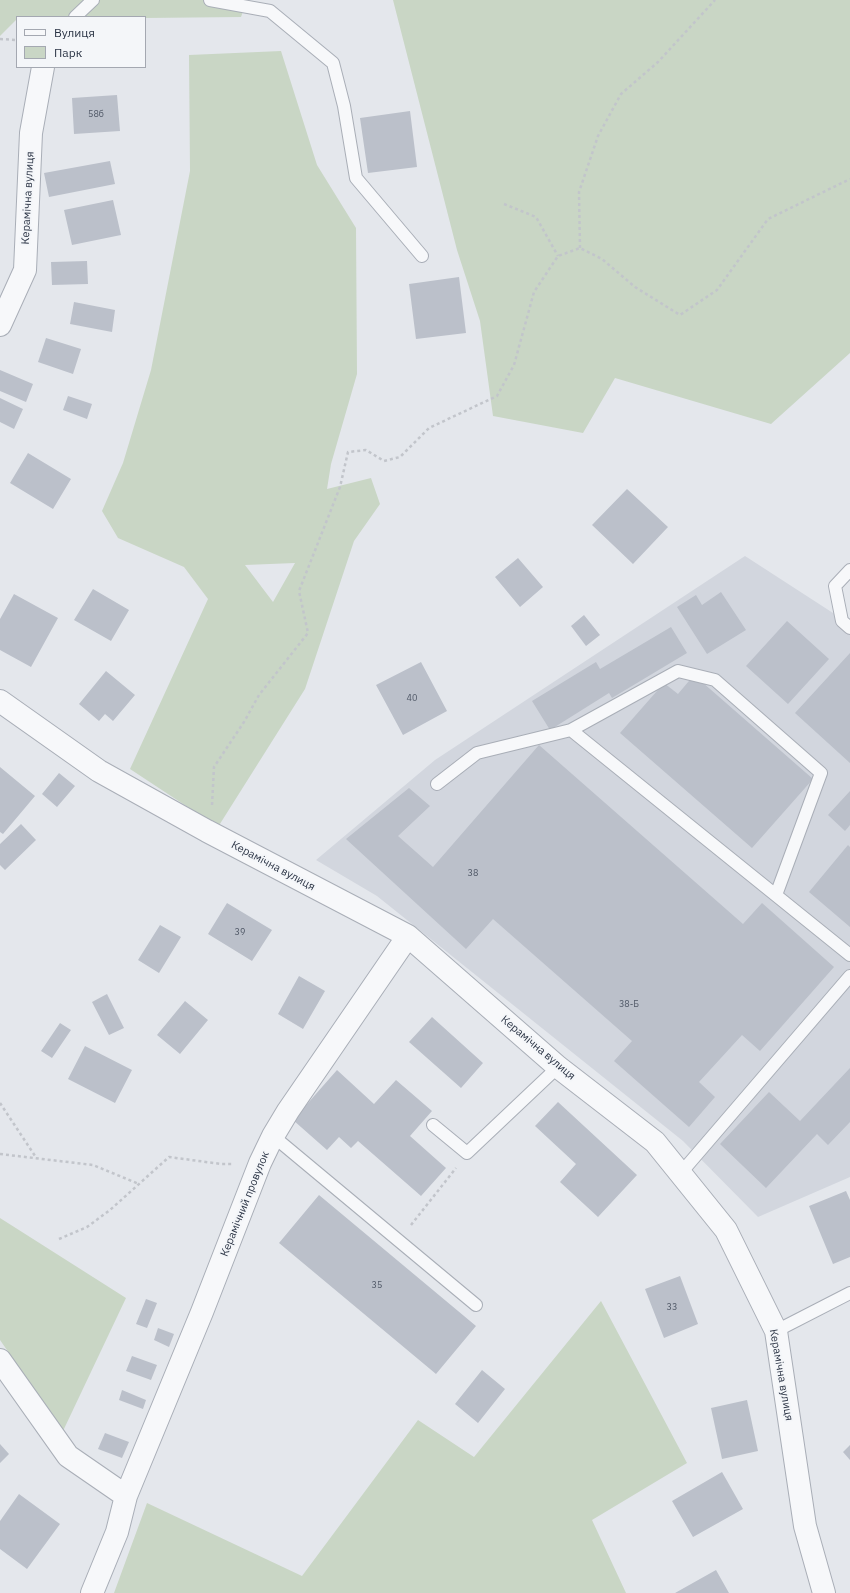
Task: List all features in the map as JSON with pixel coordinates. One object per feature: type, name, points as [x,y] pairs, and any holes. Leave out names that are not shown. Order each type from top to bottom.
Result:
[{"type":"street","name":"Керамічна вулиця","points":[[0,325],[25,270],[31,133],[43,68]]},
{"type":"street","name":"Керамічна вулиця","points":[[0,701],[99,771],[207,831],[408,936],[558,1067],[655,1142],[726,1230],[776,1331],[805,1526],[824,1593]]},
{"type":"street","name":"Керамічний провулок","points":[[92,1593],[117,1532],[126,1496],[202,1312],[260,1163],[273,1136],[288,1111],[408,936]]},
{"type":"street","points":[[0,1360],[68,1456],[126,1496]]},
{"type":"lane","points":[[76,16],[93,0]]},
{"type":"lane","points":[[210,0],[270,11],[333,63],[344,106],[356,178],[422,256]]},
{"type":"lane","points":[[850,570],[835,586],[842,621],[850,628]]},
{"type":"lane","points":[[437,784],[477,753],[571,730],[678,671],[715,680],[821,773],[776,895]]},
{"type":"lane","points":[[571,730],[850,955]]},
{"type":"lane","points":[[680,1174],[850,976]]},
{"type":"lane","points":[[433,1124],[467,1153],[558,1067]]},
{"type":"lane","points":[[273,1136],[476,1305]]},
{"type":"lane","points":[[776,1331],[850,1293]]},
{"type":"path","points":[[580,248],[579,192],[598,136],[621,94],[658,62],[715,0]]},
{"type":"path","points":[[0,39],[16,40]]},
{"type":"path","points":[[207,831],[213,797],[214,767],[244,722],[259,695],[308,633],[299,591],[340,487],[348,452],[366,450],[384,461],[400,457],[429,428],[497,396],[514,365],[534,292],[558,256],[580,248],[602,259],[635,287],[680,315],[717,290],[768,220],[850,179]]},
{"type":"path","points":[[504,204],[536,217],[558,256]]},
{"type":"path","points":[[0,1103],[37,1159]]},
{"type":"path","points":[[398,1241],[467,1153]]},
{"type":"path","points":[[0,1154],[93,1165],[139,1184]]},
{"type":"path","points":[[59,1239],[87,1227],[110,1210],[169,1157],[221,1164],[260,1163]]},
{"type":"shaded area","points":[[745,556],[850,624],[850,1177],[758,1217],[683,1141],[377,896],[316,860],[435,760]]},
{"type":"green space","points":[[0,0],[247,0],[241,17],[146,18],[146,16],[16,16],[16,20],[0,36]]},
{"type":"green space","points":[[393,0],[850,0],[850,353],[771,424],[615,378],[583,433],[493,416],[480,321],[457,250]]},
{"type":"green space","points":[[281,51],[317,165],[356,228],[357,374],[331,464],[327,489],[371,478],[380,504],[354,541],[305,689],[218,827],[130,769],[208,599],[184,567],[118,538],[102,511],[123,463],[151,370],[190,171],[189,55]],"holes":[[[295,563],[273,602],[245,565]]]},
{"type":"green space","points":[[0,1218],[126,1298],[63,1431],[0,1340]]},
{"type":"green space","points":[[601,1301],[687,1463],[592,1520],[626,1593],[114,1593],[147,1503],[302,1576],[418,1420],[474,1457]]},
{"type":"building","points":[[117,95],[120,131],[74,134],[72,98]]},
{"type":"building","points":[[410,111],[417,167],[368,173],[360,118]]},
{"type":"building","points":[[110,161],[115,184],[49,197],[44,173]]},
{"type":"building","points":[[113,200],[121,235],[72,245],[64,210]]},
{"type":"building","points":[[87,261],[88,284],[52,285],[51,262]]},
{"type":"building","points":[[459,277],[466,333],[416,339],[409,284]]},
{"type":"building","points":[[74,302],[115,310],[112,332],[70,324]]},
{"type":"building","points":[[46,338],[81,349],[73,374],[38,362]]},
{"type":"building","points":[[0,370],[33,384],[26,402],[0,391]]},
{"type":"building","points":[[68,396],[92,404],[87,419],[63,410]]},
{"type":"building","points":[[0,398],[23,409],[14,429],[0,422]]},
{"type":"building","points":[[28,453],[71,479],[53,509],[10,483]]},
{"type":"building","points":[[627,489],[668,527],[633,564],[592,525]]},
{"type":"building","points":[[518,558],[543,587],[520,607],[495,577]]},
{"type":"building","points":[[93,589],[129,610],[111,641],[74,620]]},
{"type":"building","points":[[721,592],[746,630],[707,654],[677,607],[696,595],[702,605]]},
{"type":"building","points":[[14,594],[58,618],[31,667],[0,650],[0,619]]},
{"type":"building","points":[[584,615],[600,635],[586,646],[571,626]]},
{"type":"building","points":[[787,621],[829,659],[788,704],[746,666]]},
{"type":"building","points":[[671,627],[687,653],[612,698],[609,693],[550,730],[532,701],[596,662],[600,669]]},
{"type":"building","points":[[850,653],[850,763],[795,713]]},
{"type":"building","points":[[421,662],[447,711],[403,735],[376,685]]},
{"type":"building","points":[[106,671],[135,695],[113,721],[105,714],[99,721],[79,704]]},
{"type":"building","points":[[694,675],[813,779],[752,848],[620,733],[664,683],[678,694]]},
{"type":"building","points":[[539,745],[743,924],[762,903],[834,967],[760,1051],[742,1035],[699,1082],[715,1097],[689,1127],[614,1061],[632,1041],[493,919],[466,949],[346,839],[409,788],[430,806],[398,836],[433,867]]},
{"type":"building","points":[[0,767],[35,796],[3,834],[0,832]]},
{"type":"building","points":[[59,773],[75,786],[57,807],[42,794]]},
{"type":"building","points":[[850,791],[850,825],[845,831],[828,815]]},
{"type":"building","points":[[21,824],[36,840],[5,870],[0,865],[0,844]]},
{"type":"building","points":[[848,845],[850,847],[850,927],[809,892]]},
{"type":"building","points":[[227,903],[272,930],[252,961],[208,934]]},
{"type":"building","points":[[160,925],[181,937],[159,973],[138,960]]},
{"type":"building","points":[[299,976],[325,991],[303,1029],[278,1014]]},
{"type":"building","points":[[107,994],[124,1028],[109,1035],[92,1002]]},
{"type":"building","points":[[185,1001],[208,1020],[180,1054],[157,1035]]},
{"type":"building","points":[[432,1017],[483,1063],[461,1088],[409,1042]]},
{"type":"building","points":[[60,1023],[71,1030],[52,1058],[41,1051]]},
{"type":"building","points":[[85,1046],[132,1070],[115,1103],[68,1079]]},
{"type":"building","points":[[850,1068],[850,1122],[828,1145],[817,1134],[766,1188],[720,1144],[769,1092],[800,1121]]},
{"type":"building","points":[[337,1070],[374,1104],[396,1080],[432,1111],[410,1136],[446,1168],[421,1196],[358,1141],[351,1148],[339,1137],[327,1150],[293,1120]]},
{"type":"building","points":[[558,1102],[637,1175],[598,1217],[560,1182],[576,1164],[535,1126]]},
{"type":"building","points":[[846,1191],[850,1200],[850,1257],[833,1264],[809,1206]]},
{"type":"building","points":[[319,1195],[476,1326],[436,1374],[279,1243]]},
{"type":"building","points":[[680,1276],[698,1324],[664,1338],[645,1289]]},
{"type":"building","points":[[146,1299],[157,1303],[147,1328],[136,1324]]},
{"type":"building","points":[[158,1328],[174,1334],[169,1347],[154,1340]]},
{"type":"building","points":[[132,1356],[157,1365],[151,1380],[126,1371]]},
{"type":"building","points":[[482,1370],[505,1389],[478,1423],[455,1404]]},
{"type":"building","points":[[122,1390],[146,1400],[143,1409],[119,1400]]},
{"type":"building","points":[[747,1400],[758,1451],[722,1459],[711,1408]]},
{"type":"building","points":[[105,1433],[129,1442],[122,1458],[98,1449]]},
{"type":"building","points":[[0,1444],[9,1454],[0,1463]]},
{"type":"building","points":[[850,1445],[850,1460],[843,1452]]},
{"type":"building","points":[[722,1472],[743,1509],[693,1537],[672,1501]]},
{"type":"building","points":[[19,1494],[60,1524],[27,1569],[0,1549],[0,1521]]},
{"type":"building","points":[[716,1570],[729,1593],[675,1593]]}]
